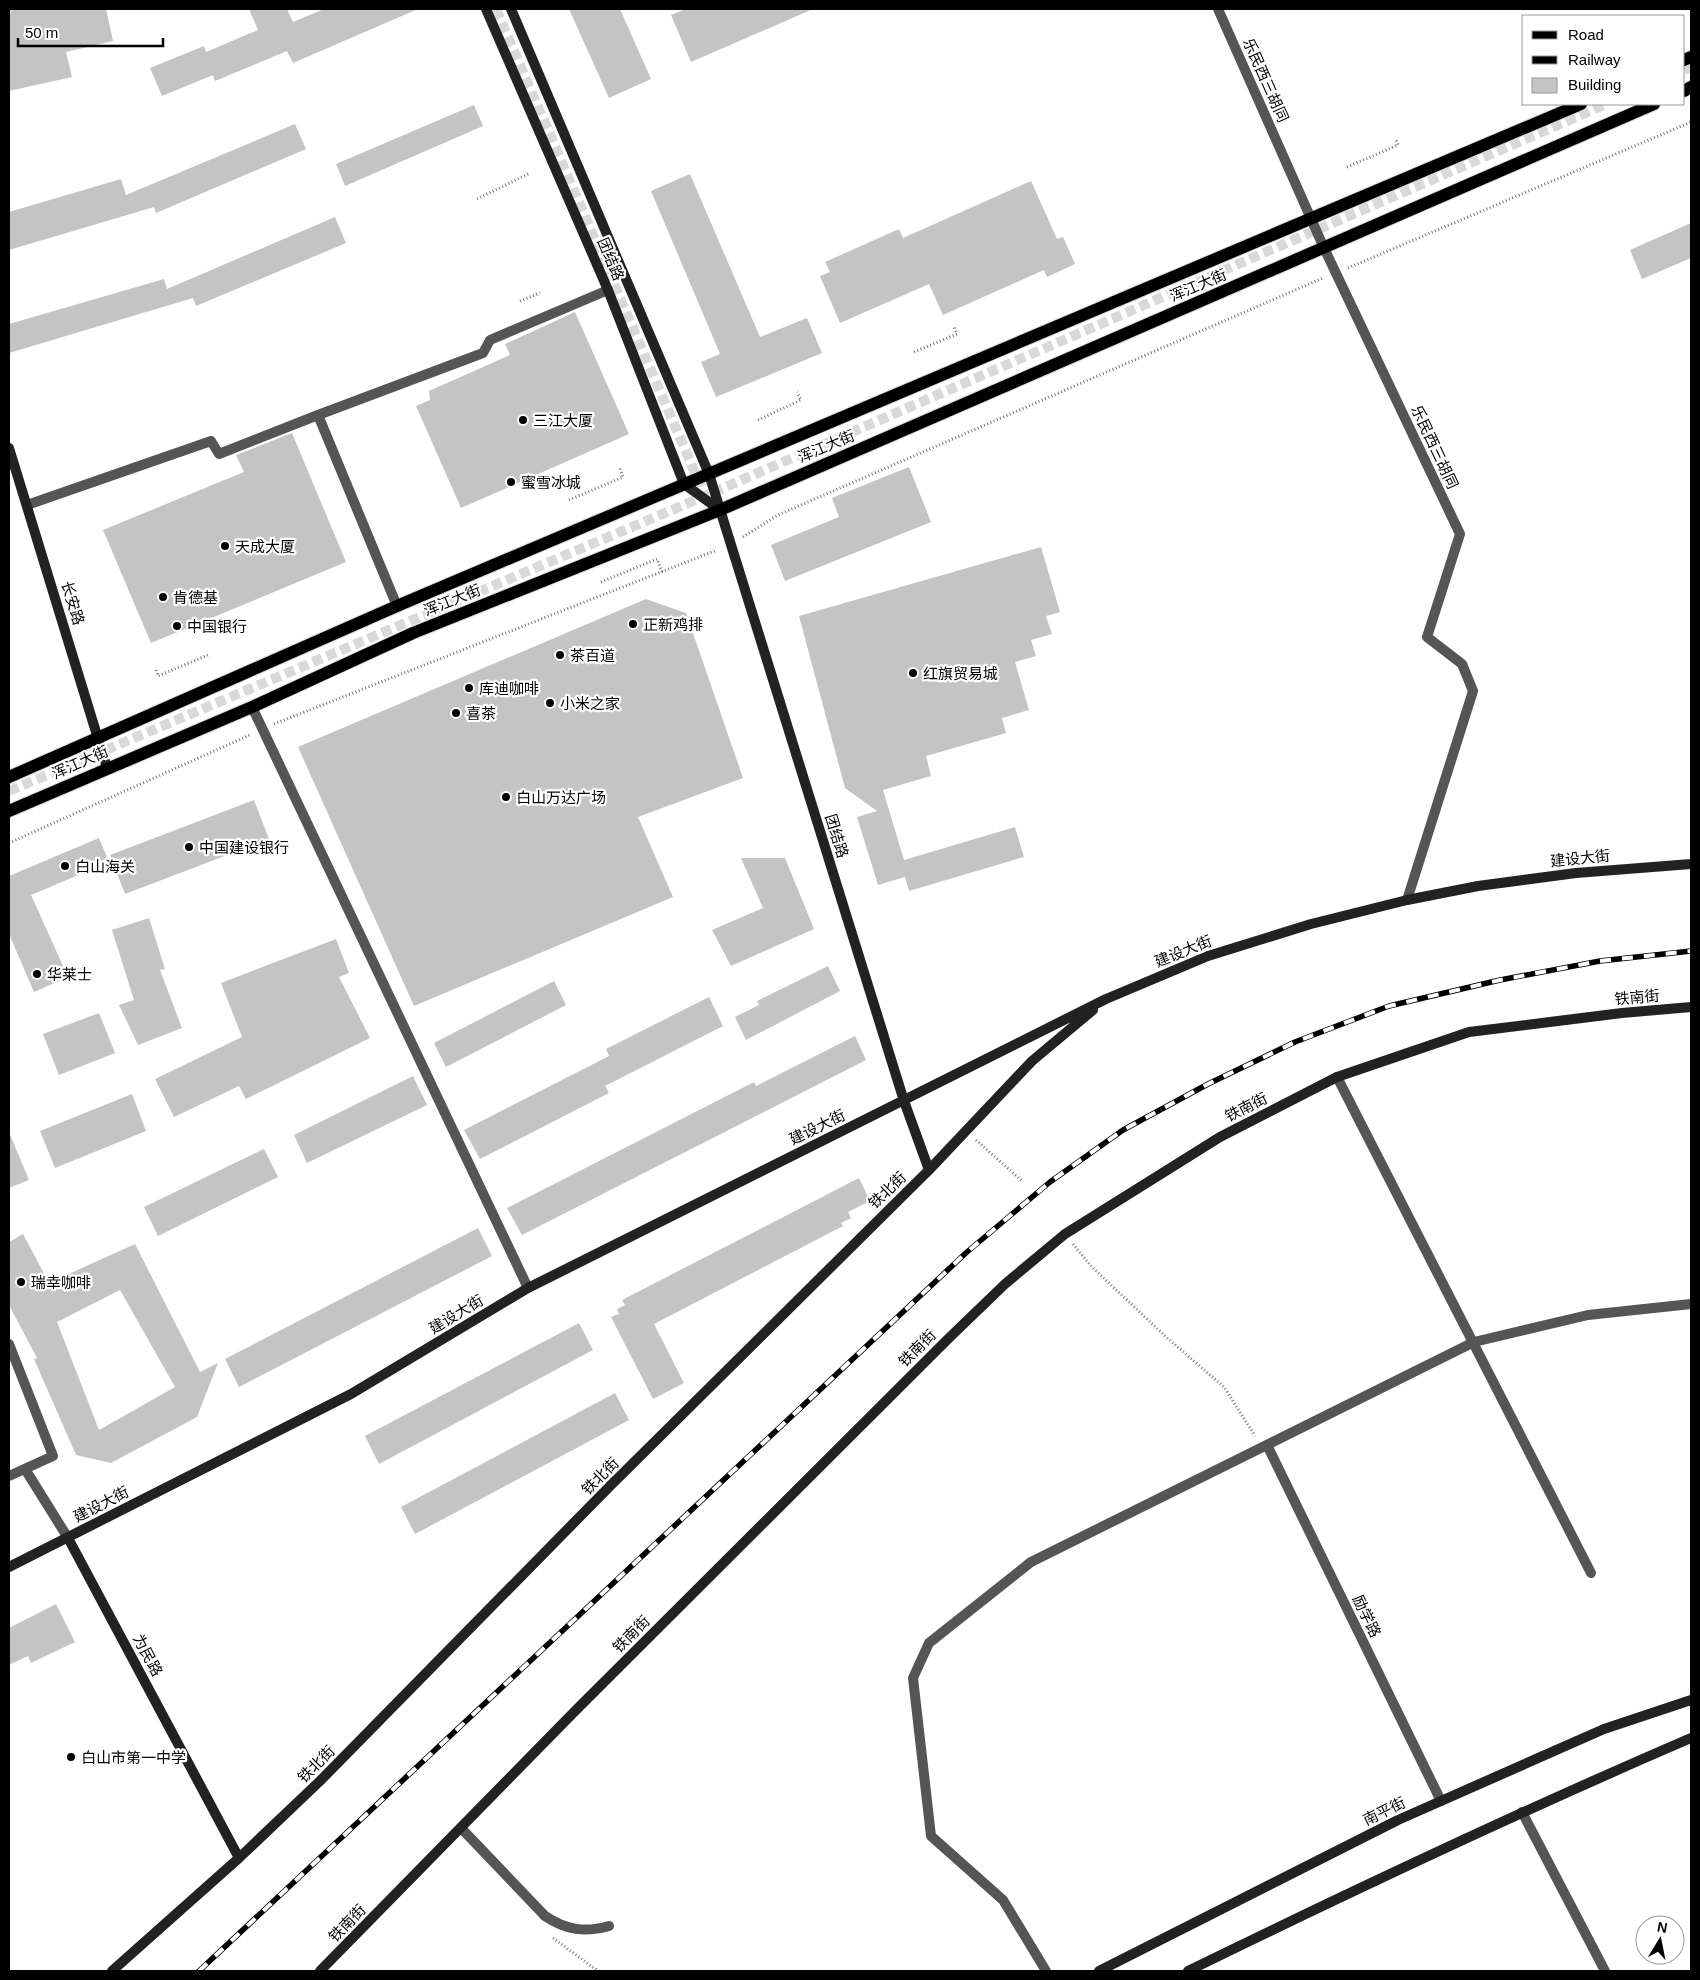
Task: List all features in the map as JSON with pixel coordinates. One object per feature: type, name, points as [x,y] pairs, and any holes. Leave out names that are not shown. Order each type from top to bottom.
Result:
[{"type":"main road","name":"浑江大街","points":[[9,777],[397,606],[1579,105]]},
{"type":"main road","name":"浑江大街","points":[[9,811],[252,707],[413,633],[720,510],[1652,105]]},
{"type":"street","name":"团结路","points":[[486,9],[608,290],[684,484]]},
{"type":"street","name":"团结路","points":[[511,9],[709,474],[904,1101],[929,1170]]},
{"type":"street","name":"乐民西三胡同","points":[[1218,9],[1324,248],[1460,534],[1427,636],[1462,664],[1473,691],[1407,900]]},
{"type":"street","points":[[27,505],[211,441],[219,454],[483,353],[490,340],[608,290]]},
{"type":"street","points":[[318,415],[397,606]]},
{"type":"street","name":"长安路","points":[[9,448],[107,768]]},
{"type":"street","points":[[684,484],[720,510]]},
{"type":"street","points":[[252,707],[528,1288]]},
{"type":"street","name":"建设大街","points":[[9,1566],[351,1394],[528,1288],[1106,999],[1208,956],[1310,924],[1407,900],[1478,886],[1576,873],[1691,864]]},
{"type":"street","name":"铁北街","points":[[112,1971],[239,1858],[320,1781],[618,1478],[929,1170],[1032,1062],[1106,999]]},
{"type":"street","name":"铁南街","points":[[320,1971],[950,1336],[1005,1284],[1065,1234],[1220,1137],[1337,1077],[1469,1032],[1622,1013],[1691,1007]]},
{"type":"street","points":[[1337,1077],[1474,1342],[1590,1573]]},
{"type":"street","points":[[1046,1971],[1003,1900],[931,1836],[913,1678],[929,1643],[1031,1562],[1474,1342],[1588,1315],[1691,1304]]},
{"type":"street","points":[[9,1344],[53,1456],[9,1476]]},
{"type":"street","name":"励学路","points":[[1264,1446],[1441,1801]]},
{"type":"street","name":"为民路","points":[[25,1469],[68,1538],[239,1858]]},
{"type":"street","name":"南平街","points":[[1099,1971],[1398,1820],[1604,1729],[1691,1700]]},
{"type":"street","points":[[1188,1971],[1390,1872],[1691,1738]]},
{"type":"street","points":[[1522,1812],[1605,1971]]},
{"type":"street","points":[[461,1828],[546,1916],[559,1926],[593,1931],[609,1926]]},
{"type":"path","points":[[9,843],[262,729],[730,544],[778,515],[1336,273],[1691,122]]},
{"type":"path","points":[[1347,167],[1398,145],[1396,140]]},
{"type":"path","points":[[477,199],[530,173]]},
{"type":"path","points":[[520,301],[540,293]]},
{"type":"path","points":[[914,352],[957,334],[954,327]]},
{"type":"path","points":[[758,420],[801,400],[797,392]]},
{"type":"path","points":[[569,500],[623,477],[620,468]]},
{"type":"path","points":[[600,582],[657,559],[662,572]]},
{"type":"path","points":[[156,670],[158,676],[208,655]]},
{"type":"path","points":[[966,1131],[1023,1182]]},
{"type":"path","points":[[1065,1234],[1092,1267],[1165,1336],[1224,1387],[1264,1446]]},
{"type":"building","points":[[16,9],[106,9],[113,41],[66,52],[72,77],[9,91],[9,11]]},
{"type":"building","points":[[249,9],[287,9],[293,22],[324,9],[418,9],[293,63],[287,51],[215,81],[213,75],[162,96],[150,68],[204,46],[206,52],[258,30]]},
{"type":"building","points":[[569,9],[620,9],[651,79],[609,98]]},
{"type":"building","points":[[686,9],[813,9],[691,62],[671,15]]},
{"type":"building","points":[[474,105],[483,126],[345,186],[336,164]]},
{"type":"building","points":[[295,124],[306,149],[156,213],[154,207],[9,250],[9,212],[121,179],[126,195]]},
{"type":"building","points":[[690,174],[760,337],[807,318],[822,353],[716,397],[701,362],[720,354],[651,191]]},
{"type":"building","points":[[1031,181],[1057,239],[1063,237],[1075,264],[1047,277],[1044,270],[943,315],[929,284],[840,323],[820,276],[830,272],[825,262],[899,229],[903,238]]},
{"type":"building","points":[[335,217],[346,243],[196,306],[193,298],[9,353],[9,324],[164,279],[167,289]]},
{"type":"building","points":[[1691,223],[1691,258],[1642,279],[1630,250]]},
{"type":"building","name":"三江大厦","points":[[575,312],[629,434],[461,508],[416,406],[430,400],[429,391],[510,355],[505,344]]},
{"type":"building","name":"天成大厦","points":[[292,433],[346,562],[151,643],[103,530],[244,472],[236,455]]},
{"type":"building","points":[[909,467],[931,522],[785,581],[771,545],[839,517],[832,498]]},
{"type":"building","name":"红旗贸易城","points":[[1041,547],[1060,612],[1046,616],[1052,634],[1031,640],[1036,656],[1015,662],[1029,710],[1002,718],[1006,733],[926,756],[931,776],[883,790],[904,860],[1015,827],[1024,857],[909,891],[905,877],[878,885],[857,817],[877,811],[845,788],[799,616]]},
{"type":"building","name":"白山万达广场","points":[[646,599],[686,613],[743,778],[638,817],[673,897],[414,1006],[298,747]]},
{"type":"building","name":"中国建设银行","points":[[254,800],[269,839],[125,894],[110,855]]},
{"type":"building","points":[[99,838],[109,862],[31,895],[68,977],[34,992],[9,934],[9,876]]},
{"type":"building","points":[[741,858],[785,858],[814,929],[731,966],[712,930],[763,908]]},
{"type":"building","points":[[149,918],[165,969],[160,970],[182,1028],[138,1045],[119,1005],[134,1000],[112,930]]},
{"type":"building","points":[[336,939],[349,973],[339,977],[370,1038],[246,1099],[239,1086],[174,1117],[155,1079],[242,1037],[221,983]]},
{"type":"building","points":[[828,966],[840,991],[746,1040],[735,1017],[759,1005],[757,1001]]},
{"type":"building","points":[[554,981],[566,1005],[446,1067],[434,1043]]},
{"type":"building","points":[[709,997],[723,1026],[605,1086],[609,1093],[480,1159],[464,1130],[609,1056],[606,1049]]},
{"type":"building","points":[[99,1013],[115,1053],[59,1075],[43,1034]]},
{"type":"building","points":[[855,1036],[866,1060],[522,1235],[507,1208],[754,1082],[756,1086]]},
{"type":"building","points":[[413,1076],[427,1105],[307,1163],[294,1135]]},
{"type":"building","points":[[132,1094],[146,1131],[55,1168],[40,1131]]},
{"type":"building","points":[[9,1132],[29,1180],[9,1188]]},
{"type":"building","points":[[264,1149],[278,1177],[158,1236],[144,1207]]},
{"type":"building","points":[[859,1178],[870,1201],[848,1212],[851,1218],[841,1223],[843,1226],[654,1324],[684,1383],[653,1399],[611,1317],[619,1314],[617,1309],[625,1305],[622,1300]]},
{"type":"building","points":[[478,1228],[492,1256],[239,1387],[225,1359]]},
{"type":"building","points":[[23,1234],[49,1283],[135,1244],[200,1372],[218,1363],[197,1417],[111,1463],[76,1455],[34,1359],[37,1358],[9,1305],[9,1242]],"holes":[[[120,1290],[175,1387],[99,1430],[57,1322]]]},
{"type":"building","points":[[579,1323],[593,1350],[379,1464],[365,1436]]},
{"type":"building","points":[[615,1393],[629,1420],[415,1534],[401,1507]]},
{"type":"building","points":[[56,1604],[75,1642],[31,1663],[28,1656],[9,1665],[9,1628]]},
{"type":"tunnel","points":[[496,9],[705,496]]},
{"type":"tunnel","points":[[1685,70],[1691,67]]},
{"type":"tunnel","points":[[9,791],[705,496],[1604,105]]},
{"type":"railway","points":[[199,1971],[967,1252],[1050,1182],[1123,1130],[1208,1084],[1295,1042],[1389,1006],[1500,980],[1600,961],[1691,951]]},
{"type":"place","name":"三江大厦","points":[[523,420]]},
{"type":"place","name":"蜜雪冰城","points":[[511,482]]},
{"type":"place","name":"天成大厦","points":[[225,546]]},
{"type":"place","name":"肯德基","points":[[163,597]]},
{"type":"place","name":"正新鸡排","points":[[633,624]]},
{"type":"place","name":"中国银行","points":[[177,626]]},
{"type":"place","name":"茶百道","points":[[560,655]]},
{"type":"place","name":"红旗贸易城","points":[[913,673]]},
{"type":"place","name":"库迪咖啡","points":[[469,688]]},
{"type":"place","name":"小米之家","points":[[550,703]]},
{"type":"place","name":"喜茶","points":[[456,713]]},
{"type":"place","name":"白山万达广场","points":[[506,797]]},
{"type":"place","name":"中国建设银行","points":[[189,847]]},
{"type":"place","name":"白山海关","points":[[65,866]]},
{"type":"place","name":"华莱士","points":[[37,974]]},
{"type":"place","name":"瑞幸咖啡","points":[[21,1282]]},
{"type":"place","name":"白山市第一中学","points":[[71,1757]]}]
